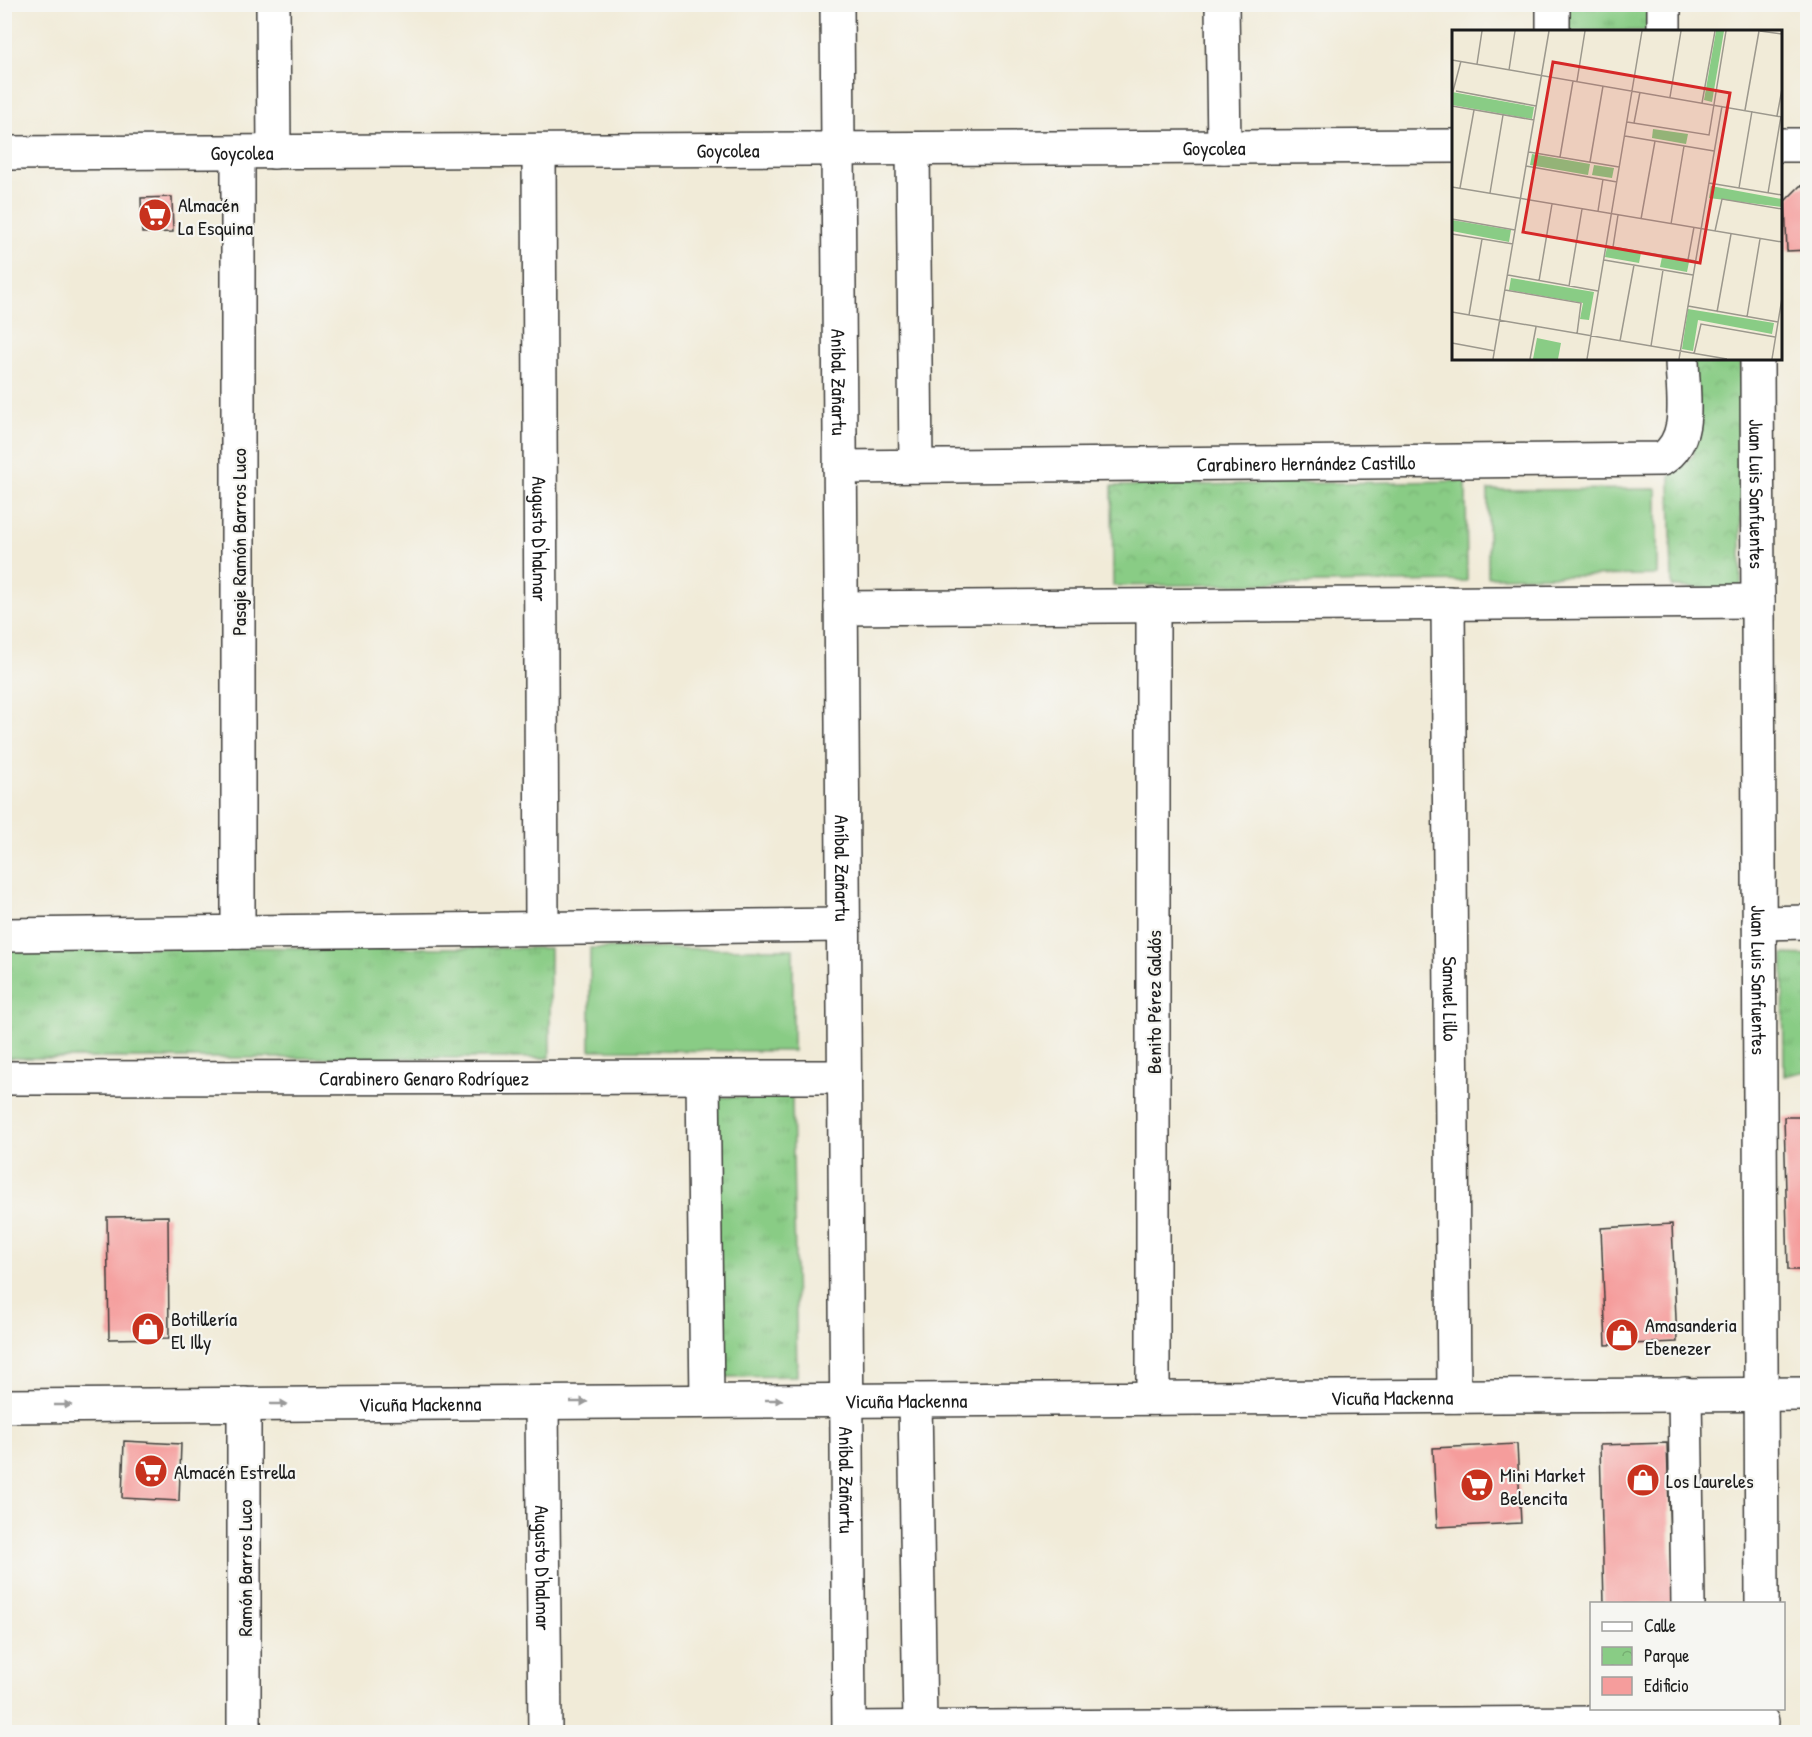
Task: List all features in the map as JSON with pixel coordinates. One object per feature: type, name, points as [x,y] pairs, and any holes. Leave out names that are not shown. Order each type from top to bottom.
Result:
[{"type":"street","points":[[273,4],[274,152]]},
{"type":"street","name":"Aníbal Zañartu","points":[[837,4],[849,1730]]},
{"type":"street","points":[[1222,4],[1224,147]]},
{"type":"street","points":[[1552,4],[1553,30]]},
{"type":"street","points":[[1664,4],[1664,30]]},
{"type":"street","points":[[1782,145],[1808,145]]},
{"type":"street","name":"Goycolea","points":[[4,153],[1452,146]]},
{"type":"street","points":[[913,149],[916,466]]},
{"type":"street","name":"Augusto D'halmar","points":[[539,151],[542,928]]},
{"type":"street","name":"Pasaje Ramón Barros Luco","points":[[238,152],[238,932]]},
{"type":"street","name":"Carabinero Hernández Castillo","points":[[840,467],[1662,459],[1674,452],[1681,440],[1682,360]]},
{"type":"street","name":"Juan Luis Sanfuentes","points":[[1757,360],[1762,1602]]},
{"type":"street","points":[[841,608],[1758,601]]},
{"type":"street","name":"Samuel Lillo","points":[[1448,603],[1454,1396]]},
{"type":"street","name":"Benito Pérez Galdós","points":[[1152,605],[1153,1398]]},
{"type":"street","points":[[1759,923],[1808,922]]},
{"type":"street","points":[[4,934],[843,925]]},
{"type":"street","points":[[703,1077],[707,1401]]},
{"type":"street","name":"Carabinero Genaro Rodríguez","points":[[4,1078],[845,1077]]},
{"type":"street","points":[[1685,1394],[1688,1602]]},
{"type":"street","name":"Vicuña Mackenna","points":[[4,1406],[1808,1394]]},
{"type":"street","points":[[915,1400],[920,1728]]},
{"type":"street","name":"Augusto D'halmar","points":[[542,1402],[545,1732]]},
{"type":"street","name":"Ramón Barros Luco","points":[[244,1404],[244,1732]]},
{"type":"street","points":[[849,1730],[1689,1716],[1762,1721]]},
{"type":"green space","points":[[1568,5],[1647,5],[1647,30],[1568,30]]},
{"type":"green space","points":[[1693,360],[1741,360],[1741,590],[1672,587],[1670,476],[1694,455]]},
{"type":"green space","points":[[1466,481],[1467,581],[1113,586],[1112,486]]},
{"type":"green space","points":[[1657,489],[1657,575],[1488,577],[1488,490]]},
{"type":"green space","points":[[5,947],[550,948],[550,1058],[5,1058]]},
{"type":"green space","points":[[590,948],[793,949],[793,1051],[590,1050]]},
{"type":"green space","points":[[1783,954],[1808,955],[1807,1071],[1784,1076]]},
{"type":"green space","points":[[792,1096],[797,1376],[719,1377],[714,1097]]},
{"type":"building","points":[[1808,185],[1808,250],[1787,251],[1785,201],[1800,186]]},
{"type":"building","points":[[172,197],[173,232],[142,233],[141,198]]},
{"type":"building","points":[[1784,1117],[1808,1117],[1808,1270],[1788,1270]]},
{"type":"building","points":[[168,1216],[169,1338],[109,1339],[107,1217]]},
{"type":"building","points":[[1672,1224],[1677,1342],[1606,1345],[1601,1228]]},
{"type":"building","name":"Almacén Estrella","points":[[124,1441],[181,1444],[179,1501],[122,1498]]},
{"type":"building","points":[[1667,1443],[1672,1602],[1604,1602],[1600,1445]]},
{"type":"building","name":"Mini Market Belencita","points":[[1517,1444],[1521,1523],[1437,1527],[1433,1448]]},
{"type":"place","name":"Almacén La Esquina","points":[[155,215]]},
{"type":"place","name":"Botillería El Illy","points":[[148,1329]]},
{"type":"place","name":"Amasanderia Ebenezer","points":[[1622,1335]]},
{"type":"place","name":"Almacén Estrella","points":[[151,1471]]},
{"type":"place","name":"Los Laureles","points":[[1643,1480]]},
{"type":"place","name":"Mini Market Belencita","points":[[1477,1485]]}]
